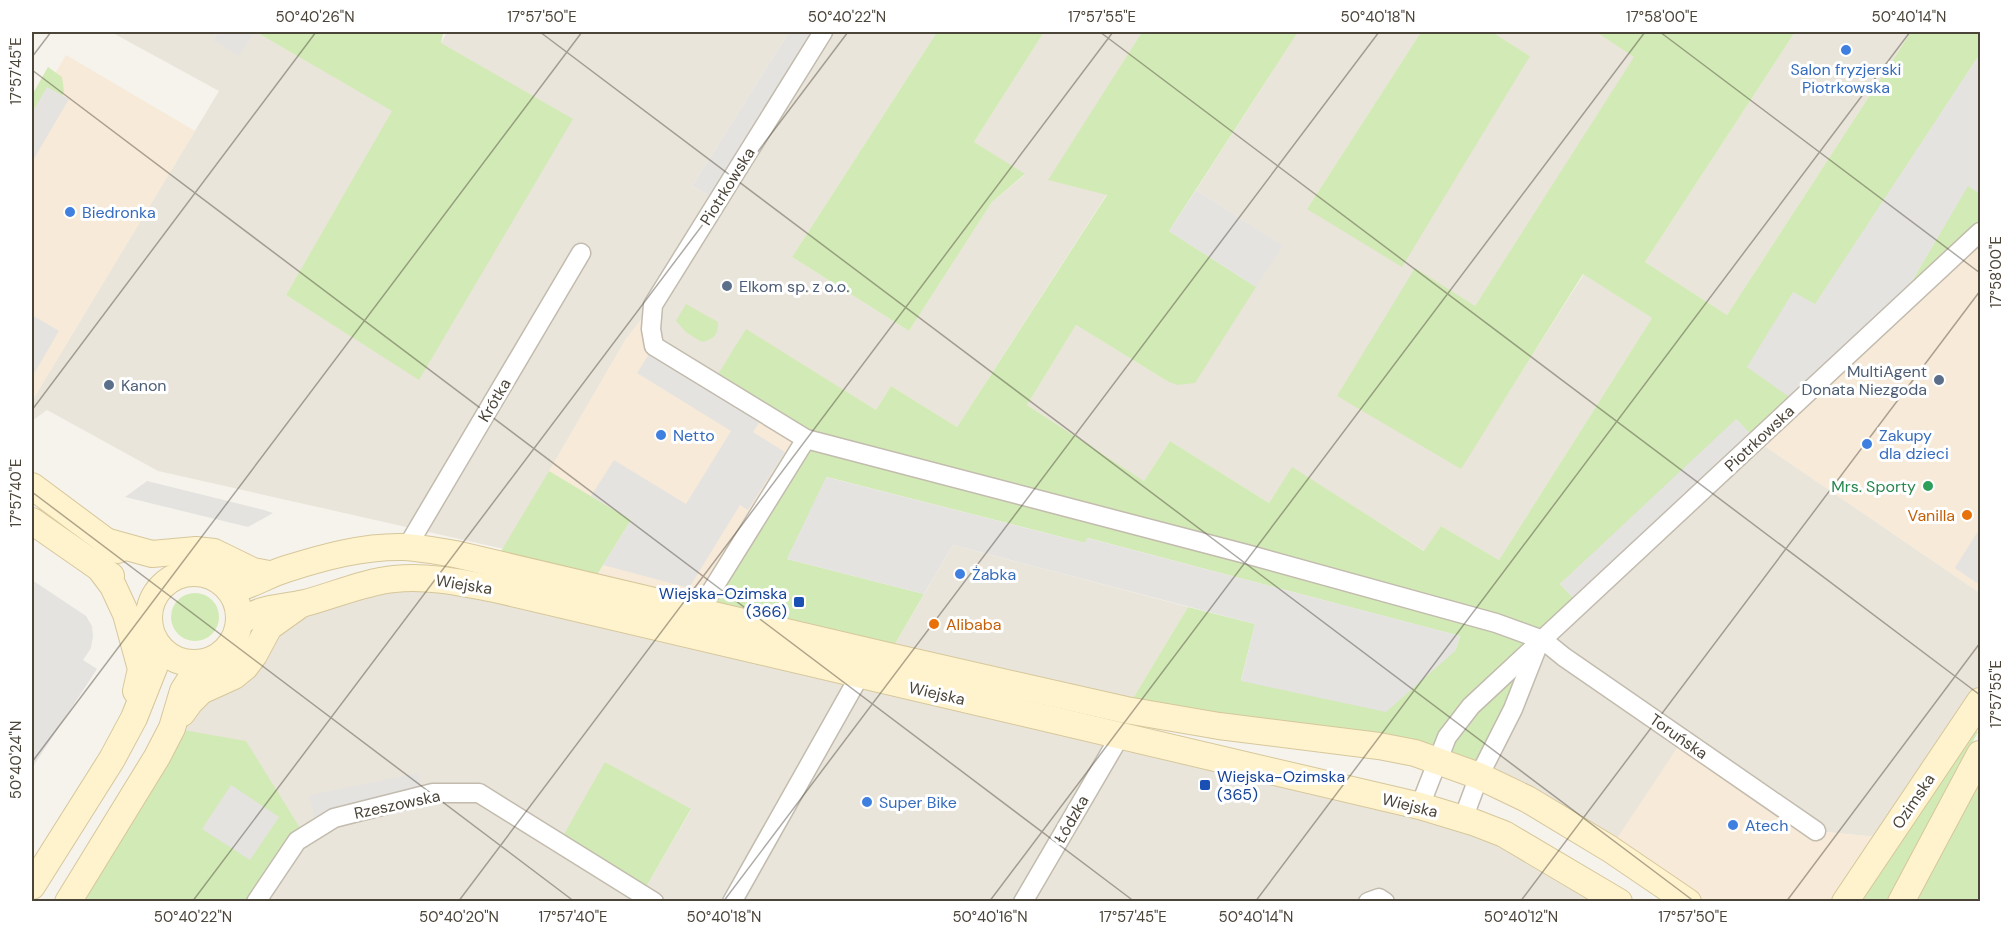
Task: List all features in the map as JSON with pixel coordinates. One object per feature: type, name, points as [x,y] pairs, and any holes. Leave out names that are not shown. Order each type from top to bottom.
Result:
[{"type":"street","name":"Piotrkowska","points":[[806,440],[654,346],[651,329],[653,305],[823,32]]},
{"type":"street","name":"Piotrkowska","points":[[1420,806],[1437,760],[1460,718],[1980,232]]},
{"type":"street","name":"Krótka","points":[[407,547],[581,253]]},
{"type":"street","points":[[699,611],[806,440],[1246,554],[1496,623],[1541,642]]},
{"type":"street","points":[[32,486],[105,541],[169,580]]},
{"type":"street","points":[[32,520],[151,603]]},
{"type":"street","points":[[105,541],[152,554],[196,550],[214,552],[253,572],[269,574]]},
{"type":"street","name":"Wiejska","points":[[230,590],[252,584],[269,574],[344,553],[407,547],[455,554],[1126,710],[1220,726],[1403,750],[1437,760],[1512,791],[1567,822],[1688,902]]},
{"type":"street","points":[[98,566],[121,599],[139,658],[141,669],[135,697],[134,718]]},
{"type":"street","points":[[194,573],[208,575],[220,581],[230,590],[238,611],[239,622],[235,637],[227,650],[200,664],[172,659],[161,650],[149,628],[148,616],[151,603],[158,590],[169,580],[194,573]]},
{"type":"street","name":"Wiejska","points":[[239,622],[254,613],[267,609],[302,604],[370,583],[394,579],[420,578],[495,589],[1420,806],[1491,828],[1518,841],[1619,902]]},
{"type":"street","points":[[68,902],[157,757],[172,728],[196,696],[207,687],[234,676],[245,667],[269,627],[287,612],[302,604]]},
{"type":"street","name":"Piotrkowska","points":[[1463,819],[1479,776],[1513,709],[1541,642]]},
{"type":"street","name":"Toruńska","points":[[1541,642],[1816,831]]},
{"type":"street","points":[[32,886],[112,759],[134,718],[161,650]]},
{"type":"street","points":[[172,728],[183,691],[200,664]]},
{"type":"street","points":[[732,902],[860,675]]},
{"type":"street","name":"Ozimska","points":[[1845,902],[1980,700]]},
{"type":"street","name":"Łódzka","points":[[1025,901],[1120,736]]},
{"type":"street","name":"Ozimska","points":[[1901,902],[1980,754]]},
{"type":"street","name":"Rzeszowska","points":[[256,902],[297,841],[334,818],[433,794],[479,793],[654,902]]},
{"type":"street","points":[[1828,902],[1866,872]]},
{"type":"street","points":[[1368,902],[1379,898],[1385,902]]},
{"type":"shaded area","points":[[111,32],[218,32],[213,40],[256,32],[393,111],[286,295],[419,379],[441,43],[447,32],[789,32],[692,186],[718,201],[823,32],[937,32],[792,257],[909,331],[992,202],[1025,175],[974,142],[1044,32],[1142,32],[1049,180],[1107,194],[957,427],[891,386],[876,410],[746,330],[713,382],[654,346],[652,306],[626,339],[504,549],[158,471],[47,410],[32,421],[32,401],[219,91]]},
{"type":"shaded area","points":[[218,32],[254,32],[239,56],[213,40]]},
{"type":"shaded area","points":[[789,32],[823,32],[718,201],[692,186]]},
{"type":"shaded area","points":[[1298,32],[1421,32],[1307,209],[1530,56],[1492,32],[1596,32],[1635,57],[1475,306],[1460,469],[1584,274],[1652,318],[1499,560],[1441,526],[1425,551],[1292,468],[1269,503],[1170,441],[1144,481],[1027,405],[1076,325],[1167,381],[1282,246],[1196,190]]},
{"type":"shaded area","points":[[1795,32],[1911,32],[1727,315],[1645,262]]},
{"type":"shaded area","points":[[1980,54],[1980,194],[1968,186],[1902,298],[1795,401],[1747,367],[1793,292],[1815,304]]},
{"type":"shaded area","points":[[66,55],[195,131],[32,401],[32,113]]},
{"type":"shaded area","points":[[47,87],[69,99],[32,162],[32,113]]},
{"type":"shaded area","points":[[1196,190],[1283,246],[1256,287],[1169,231]]},
{"type":"shaded area","points":[[1980,232],[1980,593],[1756,440]]},
{"type":"shaded area","points":[[653,305],[654,346],[806,439],[699,611],[590,586],[631,520],[549,471],[626,339]]},
{"type":"shaded area","points":[[32,315],[59,331],[32,377]]},
{"type":"shaded area","points":[[654,346],[765,414],[753,432],[785,452],[748,510],[740,505],[689,588],[603,565],[631,520],[591,496],[614,460],[686,504],[731,431],[637,373]]},
{"type":"shaded area","points":[[1736,419],[1756,440],[1580,605],[1560,584]]},
{"type":"shaded area","points":[[1756,440],[1980,593],[1980,695],[1888,838],[1816,831],[1620,835],[1610,849],[1479,776],[1539,644]]},
{"type":"shaded area","points":[[826,477],[1085,543],[1087,538],[1460,636],[1455,651],[1386,712],[1241,681],[1255,624],[953,545],[924,594],[787,559]]},
{"type":"shaded area","points":[[147,481],[273,513],[248,527],[125,497]]},
{"type":"shaded area","points":[[1980,528],[1980,585],[1955,568]]},
{"type":"shaded area","points":[[953,545],[1188,607],[1126,710],[888,656]]},
{"type":"shaded area","points":[[394,579],[1420,806],[1619,901],[256,901],[172,728],[265,633]],"holes":[[[605,762],[691,810],[642,894]]]},
{"type":"shaded area","points":[[32,580],[86,616],[92,626],[93,636],[91,648],[83,660],[97,669],[32,768]]},
{"type":"shaded area","points":[[1683,739],[1816,831],[1888,838],[1844,891],[1828,902],[1688,901],[1610,849]]},
{"type":"shaded area","points":[[418,773],[423,796],[317,829],[309,795]]},
{"type":"shaded area","points":[[231,785],[279,817],[250,860],[202,829]]},
{"type":"green space","points":[[256,32],[438,32],[443,34],[441,43],[573,119],[419,380],[286,295],[392,111]]},
{"type":"green space","points":[[937,32],[1044,32],[974,142],[1025,174],[992,202],[909,331],[792,257]]},
{"type":"green space","points":[[1142,32],[1298,32],[1169,231],[1256,287],[1195,383],[1177,385],[1167,381],[1076,325],[1027,405],[1144,481],[1170,441],[1269,503],[1292,467],[1424,551],[1441,526],[1499,560],[1652,318],[1583,274],[1461,469],[1337,396],[1415,268],[1475,306],[1634,57],[1596,32],[1795,32],[1645,262],[1727,315],[1911,32],[1980,32],[1980,54],[1815,305],[1793,292],[1795,401],[1756,440],[1737,420],[1560,584],[1580,605],[1539,644],[1479,776],[1126,710],[1188,607],[1255,624],[1241,680],[1455,651],[1460,636],[1088,538],[1085,543],[827,477],[787,559],[924,594],[888,656],[699,611],[806,440],[713,382],[746,329],[876,410],[891,386],[957,427],[1107,195],[1048,180]]},
{"type":"green space","points":[[1421,32],[1492,32],[1530,56],[1402,267],[1307,209]]},
{"type":"green space","points":[[48,67],[62,77],[64,91],[62,96],[47,88],[32,113],[32,95]]},
{"type":"green space","points":[[1968,185],[1980,194],[1980,232],[1902,298]]},
{"type":"green space","points":[[686,304],[718,322],[713,338],[702,342],[687,333],[676,321]]},
{"type":"green space","points":[[549,471],[631,520],[590,586],[494,563]]},
{"type":"green space","points":[[195,593],[212,600],[219,617],[212,634],[195,641],[178,634],[171,617],[178,600]]},
{"type":"green space","points":[[172,728],[246,741],[305,836],[256,901],[68,902]]},
{"type":"green space","points":[[1974,730],[1978,732],[1887,901],[1860,902]]},
{"type":"green space","points":[[1980,754],[1980,895],[1976,901],[1915,901]]},
{"type":"green space","points":[[605,762],[691,809],[642,894],[559,843]]},
{"type":"place","name":"Salon fryzjerski Piotrkowska","points":[[1846,50]]},
{"type":"place","name":"Biedronka","points":[[70,212]]},
{"type":"place","name":"Elkom sp. z o.o.","points":[[727,286]]},
{"type":"place","name":"MultiAgent Donata Niezgoda","points":[[1939,380]]},
{"type":"place","name":"Kanon","points":[[109,385]]},
{"type":"place","name":"Netto","points":[[661,435]]},
{"type":"place","name":"Zakupy dla dzieci","points":[[1867,444]]},
{"type":"place","name":"Mrs. Sporty","points":[[1928,486]]},
{"type":"place","name":"Vanilla","points":[[1967,515]]},
{"type":"place","name":"Żabka","points":[[960,574]]},
{"type":"place","name":"Wiejska-Ozimska (366)","points":[[799,602]]},
{"type":"place","name":"Alibaba","points":[[934,624]]},
{"type":"place","name":"Wiejska-Ozimska (365)","points":[[1205,785]]},
{"type":"place","name":"Super Bike","points":[[867,802]]},
{"type":"place","name":"Atech","points":[[1733,825]]}]
